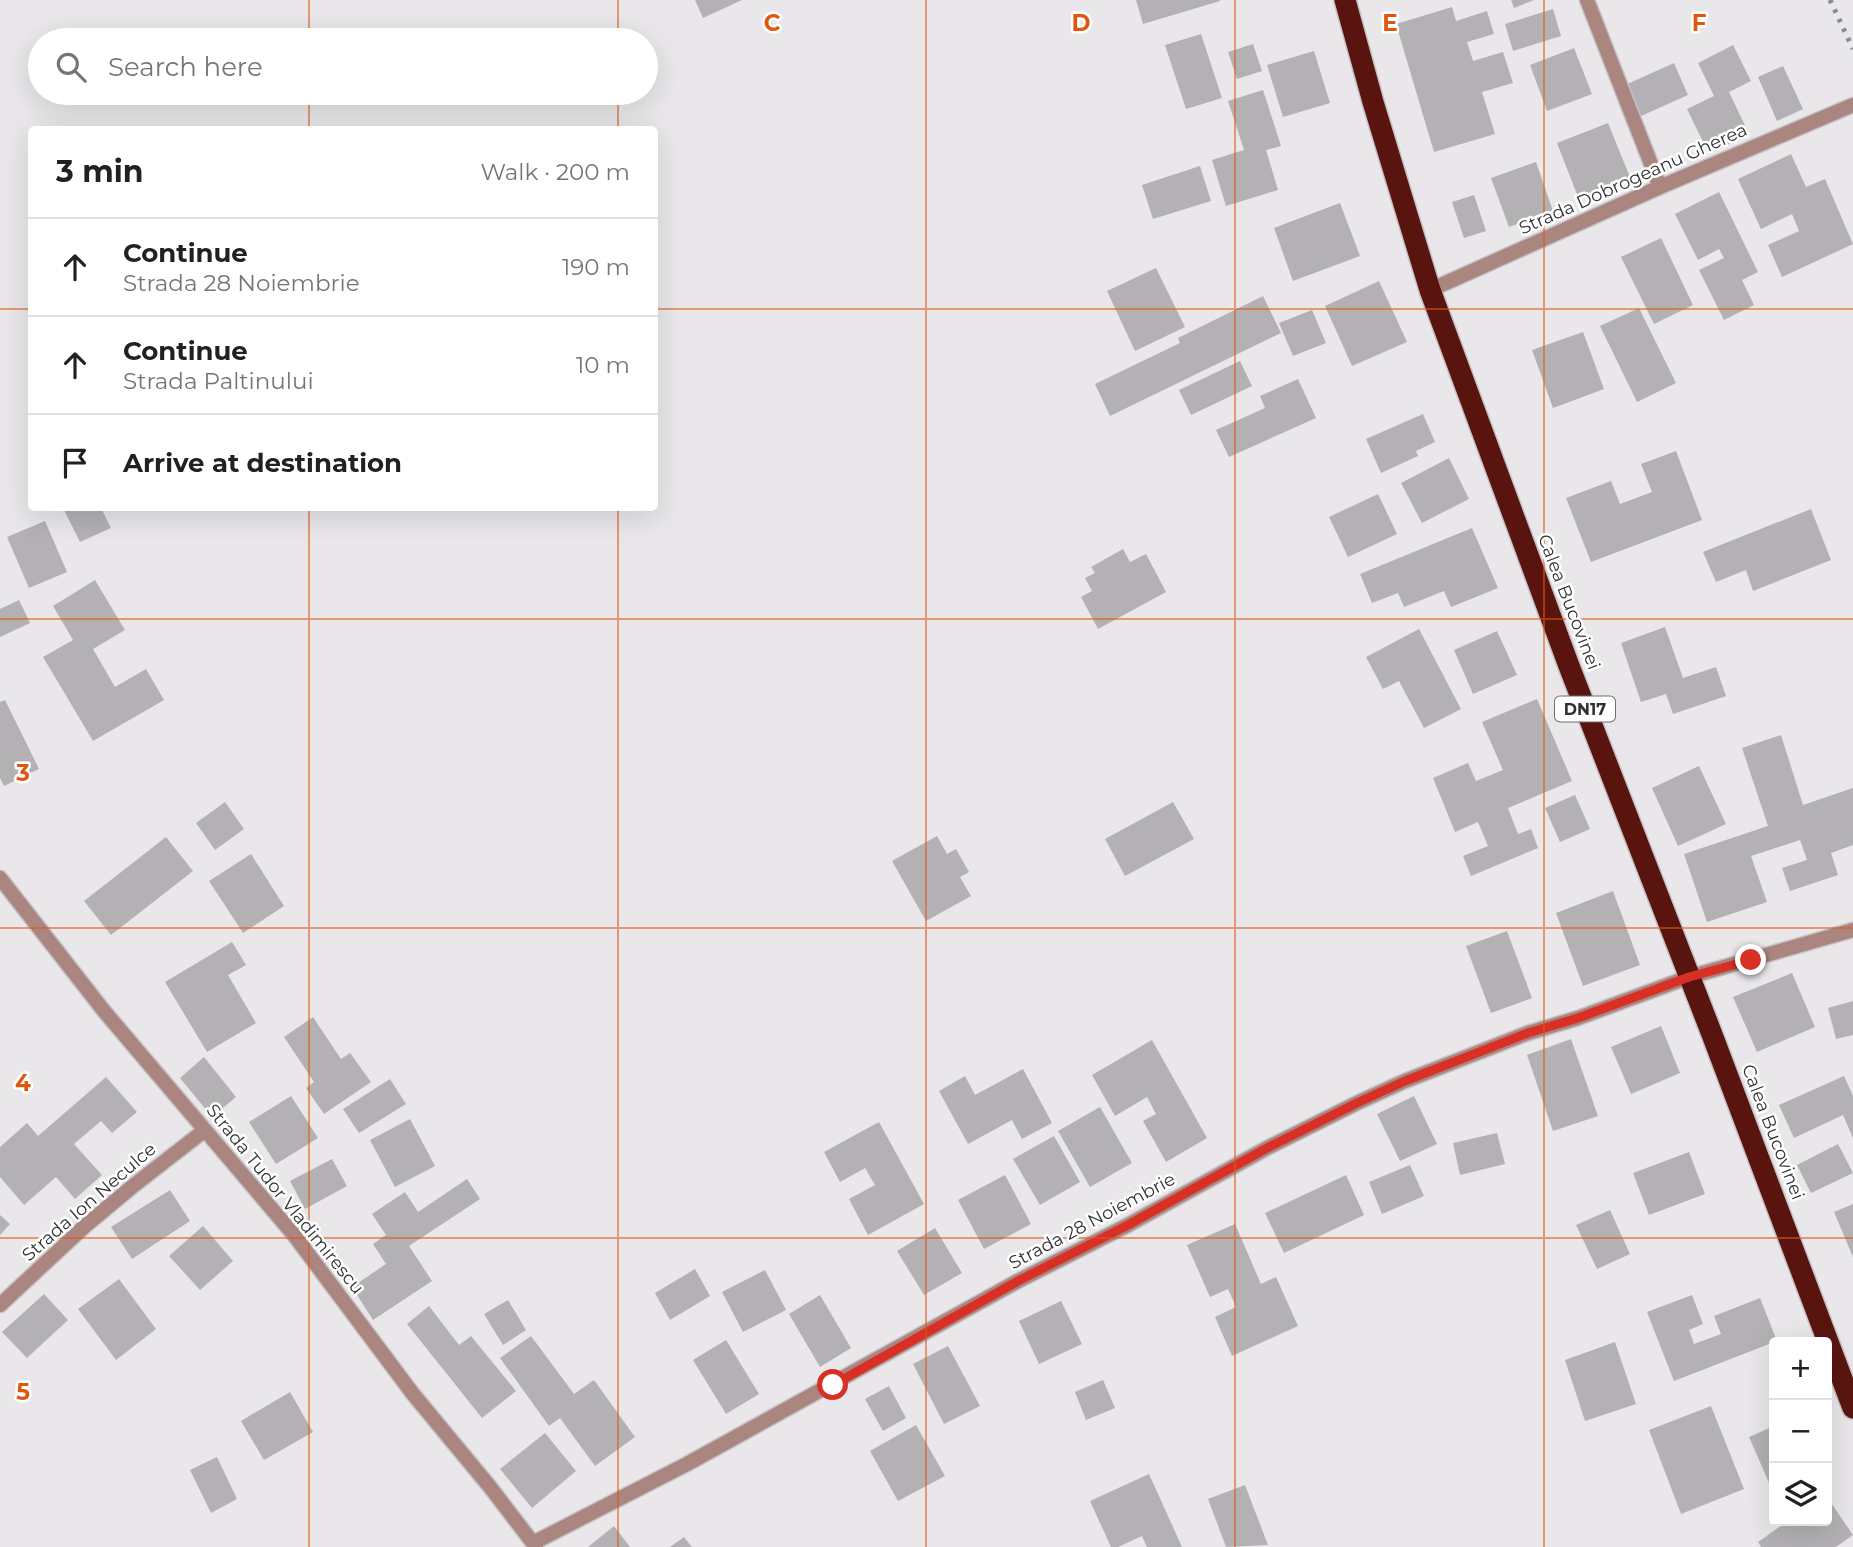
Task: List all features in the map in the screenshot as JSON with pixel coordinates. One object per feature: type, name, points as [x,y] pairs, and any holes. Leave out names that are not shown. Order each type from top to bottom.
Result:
[{"type":"highway","name":"Calea Bucovinei","points":[[1345,0],[1430,290],[1569,666],[1853,1408]]},
{"type":"street","points":[[1587,0],[1660,187]]},
{"type":"street","name":"Strada Dobrogeanu Gherea","points":[[1430,290],[1660,187],[1853,105]]},
{"type":"street","name":"Strada Tudor Vladimirescu","points":[[0,878],[104,1011],[294,1235],[413,1394],[535,1545]]},
{"type":"street","name":"Strada 28 Noiembrie","points":[[535,1545],[1018,1281],[1359,1102],[1528,1033],[1578,1018],[1689,977],[1853,930]]},
{"type":"street","name":"Strada Ion Neculce","points":[[0,1305],[85,1226],[205,1130]]},
{"type":"building","points":[[695,0],[742,0],[703,18]]},
{"type":"building","points":[[1136,0],[1220,0],[1220,1],[1143,24]]},
{"type":"building","points":[[1511,0],[1534,0],[1514,8]]},
{"type":"building","points":[[1452,7],[1456,21],[1487,11],[1494,34],[1467,42],[1473,61],[1503,52],[1513,83],[1482,92],[1495,134],[1434,152],[1396,24]]},
{"type":"building","points":[[1553,9],[1561,36],[1513,51],[1505,24]]},
{"type":"building","points":[[1201,34],[1222,98],[1186,109],[1165,45]]},
{"type":"building","points":[[1253,44],[1262,71],[1237,79],[1228,52]]},
{"type":"building","points":[[1733,45],[1751,81],[1729,92],[1749,134],[1709,154],[1687,109],[1714,96],[1698,63]]},
{"type":"building","points":[[1574,48],[1592,94],[1547,111],[1530,65]]},
{"type":"building","points":[[1314,51],[1330,103],[1283,117],[1267,65]]},
{"type":"building","points":[[1674,63],[1688,95],[1639,117],[1625,85]]},
{"type":"building","points":[[1783,66],[1803,109],[1777,121],[1758,77]]},
{"type":"building","points":[[1263,90],[1281,146],[1266,150],[1278,190],[1226,206],[1212,160],[1244,150],[1228,101]]},
{"type":"building","points":[[1608,123],[1630,177],[1578,197],[1557,143]]},
{"type":"building","points":[[1791,154],[1806,187],[1825,179],[1853,244],[1782,277],[1768,245],[1799,231],[1792,214],[1761,229],[1738,179]]},
{"type":"building","points":[[1536,162],[1553,211],[1509,227],[1491,178]]},
{"type":"building","points":[[1200,166],[1211,201],[1153,219],[1142,185]]},
{"type":"building","points":[[1719,192],[1758,272],[1742,280],[1754,305],[1724,320],[1699,270],[1724,258],[1719,249],[1698,260],[1675,214]]},
{"type":"building","points":[[1474,195],[1486,231],[1464,238],[1452,202]]},
{"type":"building","points":[[1340,203],[1360,256],[1293,281],[1274,228]]},
{"type":"building","points":[[1661,238],[1693,305],[1654,324],[1621,257]]},
{"type":"building","points":[[1156,268],[1185,327],[1135,351],[1107,291]]},
{"type":"building","points":[[1379,281],[1407,342],[1352,366],[1325,306]]},
{"type":"building","points":[[1263,296],[1281,333],[1110,416],[1095,384],[1180,343],[1178,338]]},
{"type":"building","points":[[1639,308],[1676,383],[1637,402],[1600,326]]},
{"type":"building","points":[[1312,310],[1326,343],[1293,356],[1279,323]]},
{"type":"building","points":[[1583,332],[1604,389],[1553,408],[1532,350]]},
{"type":"building","points":[[1240,361],[1252,386],[1191,415],[1179,390]]},
{"type":"building","points":[[1298,379],[1316,418],[1229,457],[1216,430],[1265,408],[1260,396]]},
{"type":"building","points":[[1423,414],[1435,442],[1416,451],[1418,456],[1381,473],[1366,439]]},
{"type":"building","points":[[1676,451],[1702,520],[1591,562],[1566,498],[1611,481],[1620,504],[1652,492],[1641,464]]},
{"type":"building","points":[[1449,458],[1469,499],[1422,523],[1401,483]]},
{"type":"building","points":[[1378,494],[1397,534],[1348,557],[1329,517]]},
{"type":"building","points":[[1811,509],[1831,560],[1753,591],[1746,570],[1716,582],[1703,552]]},
{"type":"building","points":[[64,511],[102,511],[111,528],[80,542]]},
{"type":"building","points":[[45,521],[67,572],[29,588],[7,537]]},
{"type":"building","points":[[1472,528],[1498,588],[1451,607],[1444,591],[1404,607],[1398,593],[1372,603],[1360,574]]},
{"type":"building","points":[[1123,549],[1130,562],[1146,554],[1166,592],[1098,629],[1081,597],[1092,591],[1085,578],[1095,573],[1091,567]]},
{"type":"building","points":[[95,580],[125,630],[93,649],[115,687],[146,669],[164,700],[93,741],[43,657],[73,640],[53,606]]},
{"type":"building","points":[[19,600],[30,623],[0,637],[0,609]]},
{"type":"building","points":[[1665,627],[1683,678],[1716,667],[1726,696],[1673,714],[1666,694],[1641,702],[1621,643]]},
{"type":"building","points":[[1419,629],[1461,709],[1424,728],[1399,681],[1383,689],[1366,657]]},
{"type":"building","points":[[1497,631],[1517,675],[1473,694],[1454,650]]},
{"type":"building","points":[[1537,699],[1572,781],[1508,808],[1518,834],[1531,829],[1538,848],[1471,876],[1463,856],[1488,846],[1478,822],[1455,832],[1433,778],[1468,763],[1476,781],[1503,770],[1482,722]]},
{"type":"building","points":[[5,700],[39,769],[4,786],[0,778],[0,702]]},
{"type":"building","points":[[1781,735],[1803,805],[1853,788],[1853,845],[1831,853],[1838,875],[1790,891],[1782,868],[1807,860],[1800,840],[1751,856],[1767,902],[1707,922],[1684,854],[1768,826],[1742,748]]},
{"type":"building","points":[[1699,766],[1726,824],[1678,846],[1652,788]]},
{"type":"building","points":[[1575,795],[1590,829],[1560,842],[1545,808]]},
{"type":"building","points":[[225,802],[244,829],[215,850],[196,823]]},
{"type":"building","points":[[1173,802],[1194,839],[1125,876],[1105,839]]},
{"type":"building","points":[[937,836],[947,854],[956,849],[969,872],[960,877],[971,896],[926,921],[892,861]]},
{"type":"building","points":[[166,837],[193,871],[111,935],[84,901]]},
{"type":"building","points":[[251,854],[284,906],[243,933],[209,881]]},
{"type":"building","points":[[1613,891],[1640,965],[1583,986],[1556,913]]},
{"type":"building","points":[[1507,931],[1532,998],[1491,1013],[1466,946]]},
{"type":"building","points":[[232,942],[246,965],[228,975],[256,1023],[207,1052],[165,982]]},
{"type":"building","points":[[1792,973],[1815,1027],[1757,1052],[1733,997]]},
{"type":"building","points":[[1853,1001],[1853,1035],[1836,1039],[1828,1008]]},
{"type":"building","points":[[313,1017],[341,1059],[350,1053],[371,1082],[324,1114],[306,1088],[314,1082],[284,1037]]},
{"type":"building","points":[[1661,1026],[1680,1073],[1631,1094],[1611,1047]]},
{"type":"building","points":[[1571,1039],[1598,1116],[1553,1131],[1527,1055]]},
{"type":"building","points":[[1152,1040],[1207,1138],[1166,1162],[1143,1121],[1156,1114],[1147,1097],[1115,1116],[1092,1075]]},
{"type":"building","points":[[204,1057],[236,1097],[212,1117],[180,1078]]},
{"type":"building","points":[[1023,1069],[1052,1123],[1022,1139],[1012,1120],[968,1144],[939,1091],[965,1076],[975,1095]]},
{"type":"building","points":[[1844,1076],[1853,1096],[1853,1138],[1843,1115],[1794,1138],[1779,1105]]},
{"type":"building","points":[[106,1077],[137,1112],[112,1133],[101,1121],[74,1144],[102,1175],[75,1199],[56,1177],[24,1205],[0,1177],[0,1147],[27,1123],[38,1136]]},
{"type":"building","points":[[390,1079],[406,1104],[359,1133],[343,1109]]},
{"type":"building","points":[[291,1096],[318,1138],[276,1164],[249,1122]]},
{"type":"building","points":[[1414,1096],[1437,1144],[1400,1161],[1377,1114]]},
{"type":"building","points":[[1100,1107],[1132,1163],[1090,1187],[1058,1131]]},
{"type":"building","points":[[410,1119],[435,1166],[395,1187],[370,1140]]},
{"type":"building","points":[[879,1122],[924,1204],[868,1235],[849,1199],[875,1185],[865,1168],[840,1182],[824,1152]]},
{"type":"building","points":[[1497,1133],[1505,1164],[1460,1175],[1453,1143]]},
{"type":"building","points":[[1054,1136],[1080,1182],[1040,1205],[1013,1159]]},
{"type":"building","points":[[1838,1144],[1853,1173],[1811,1193],[1797,1165]]},
{"type":"building","points":[[1689,1152],[1705,1194],[1649,1215],[1633,1173]]},
{"type":"building","points":[[332,1159],[347,1186],[305,1209],[290,1181]]},
{"type":"building","points":[[1410,1165],[1424,1196],[1382,1214],[1369,1182]]},
{"type":"building","points":[[1005,1175],[1031,1224],[984,1249],[958,1200]]},
{"type":"building","points":[[1346,1175],[1364,1215],[1284,1253],[1265,1213]]},
{"type":"building","points":[[467,1179],[480,1199],[409,1246],[432,1281],[373,1320],[352,1287],[386,1264],[373,1244],[386,1235],[372,1214],[405,1192],[418,1212]]},
{"type":"building","points":[[170,1190],[190,1221],[132,1259],[111,1227]]},
{"type":"building","points":[[1853,1204],[1853,1257],[1834,1212]]},
{"type":"building","points":[[1610,1210],[1630,1254],[1597,1269],[1576,1225]]},
{"type":"building","points":[[0,1215],[10,1224],[0,1235]]},
{"type":"building","points":[[1235,1224],[1261,1284],[1276,1277],[1298,1326],[1232,1356],[1215,1317],[1236,1307],[1228,1289],[1210,1297],[1187,1245]]},
{"type":"building","points":[[203,1226],[233,1261],[200,1290],[169,1256]]},
{"type":"building","points":[[935,1228],[962,1273],[924,1295],[897,1251]]},
{"type":"building","points":[[695,1269],[710,1296],[670,1320],[655,1293]]},
{"type":"building","points":[[765,1270],[786,1310],[743,1332],[722,1292]]},
{"type":"building","points":[[119,1279],[156,1329],[116,1360],[78,1309]]},
{"type":"building","points":[[44,1294],[68,1320],[27,1358],[2,1332]]},
{"type":"building","points":[[820,1295],[851,1348],[820,1367],[789,1314]]},
{"type":"building","points":[[1692,1295],[1703,1324],[1689,1330],[1694,1344],[1721,1334],[1714,1316],[1760,1298],[1775,1337],[1769,1337],[1769,1344],[1674,1381],[1647,1312]]},
{"type":"building","points":[[508,1300],[526,1330],[503,1345],[484,1314]]},
{"type":"building","points":[[1061,1301],[1082,1344],[1039,1364],[1019,1321]]},
{"type":"building","points":[[429,1306],[459,1345],[471,1336],[516,1391],[482,1418],[407,1324]]},
{"type":"building","points":[[531,1336],[574,1394],[594,1380],[635,1437],[595,1466],[560,1418],[549,1426],[500,1358]]},
{"type":"building","points":[[726,1340],[759,1394],[726,1414],[693,1360]]},
{"type":"building","points":[[1615,1342],[1636,1404],[1585,1421],[1565,1360]]},
{"type":"building","points":[[948,1346],[980,1406],[944,1424],[913,1364]]},
{"type":"building","points":[[1103,1380],[1115,1408],[1086,1420],[1075,1392]]},
{"type":"building","points":[[889,1386],[906,1418],[883,1431],[865,1399]]},
{"type":"building","points":[[290,1392],[313,1432],[264,1460],[241,1421]]},
{"type":"building","points":[[1711,1406],[1744,1489],[1681,1514],[1649,1430]]},
{"type":"building","points":[[916,1425],[945,1476],[898,1501],[870,1451]]},
{"type":"building","points":[[1769,1428],[1769,1483],[1749,1437]]},
{"type":"building","points":[[545,1433],[576,1471],[532,1508],[500,1469]]},
{"type":"building","points":[[217,1457],[237,1499],[211,1513],[190,1470]]},
{"type":"building","points":[[1149,1474],[1182,1547],[1147,1547],[1142,1536],[1118,1547],[1111,1547],[1090,1501]]},
{"type":"building","points":[[1245,1485],[1268,1545],[1226,1547],[1208,1499]]},
{"type":"building","points":[[1832,1504],[1853,1535],[1836,1547],[1761,1547],[1758,1542],[1781,1526],[1832,1526]]},
{"type":"building","points":[[614,1526],[630,1547],[588,1547]]},
{"type":"building","points":[[684,1537],[692,1547],[670,1547]]},
{"type":"railway","points":[[1830,0],[1853,49]]},
{"type":"route","points":[[833,1385],[1018,1281],[1359,1102],[1528,1033],[1578,1018],[1689,977],[1751,960]]}]
